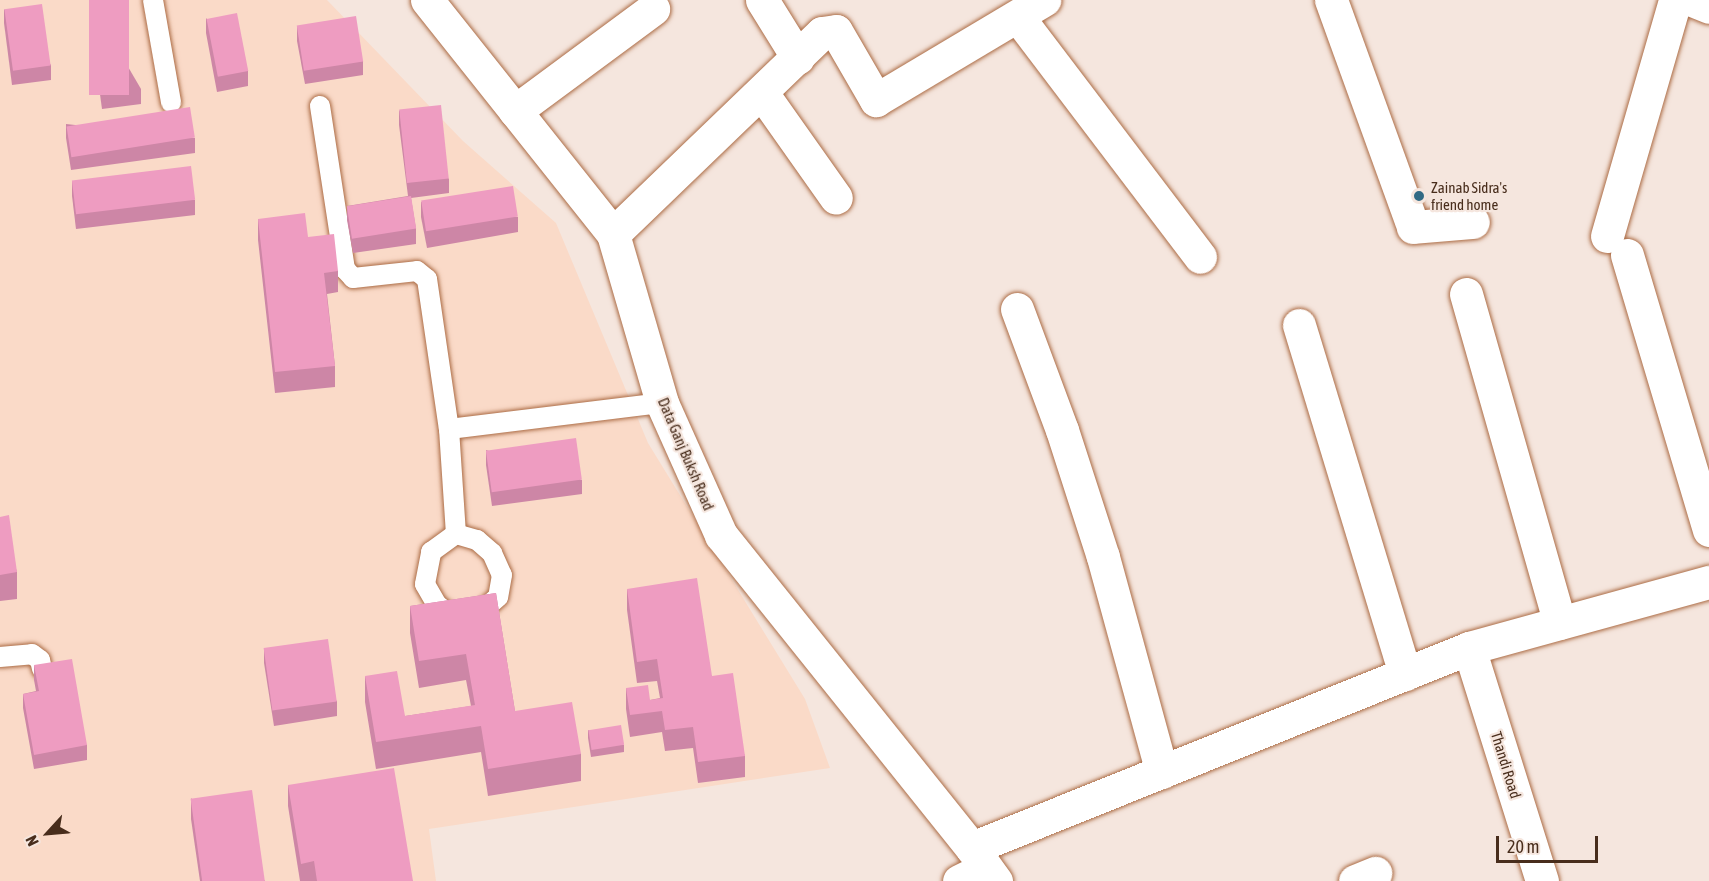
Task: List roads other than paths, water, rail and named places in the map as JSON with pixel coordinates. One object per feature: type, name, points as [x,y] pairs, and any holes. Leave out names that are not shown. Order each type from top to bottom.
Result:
[{"type":"street","name":"Data Ganj Buksh Road","points":[[427,0],[614,234],[662,403],[721,535],[978,869]]},
{"type":"street","points":[[762,0],[798,58]]},
{"type":"street","points":[[1331,0],[1413,227],[1473,222]]},
{"type":"street","points":[[1675,0],[1617,246],[1709,530]]},
{"type":"street","points":[[1692,0],[1709,7]]},
{"type":"street","points":[[614,234],[822,33],[836,31],[876,100],[1031,8],[1200,257]]},
{"type":"street","points":[[515,111],[653,9]]},
{"type":"street","points":[[762,93],[836,198]]},
{"type":"street","points":[[1466,294],[1560,622]]},
{"type":"street","points":[[1017,309],[1062,430],[1103,557],[1162,771]]},
{"type":"street","points":[[1299,325],[1405,674]]},
{"type":"street","points":[[978,869],[1162,771],[1469,648],[1709,582]]},
{"type":"street","name":"Thandi Road","points":[[1469,648],[1542,881]]},
{"type":"lane","points":[[153,0],[171,102]]},
{"type":"lane","points":[[320,106],[345,269],[353,278],[417,271],[427,279],[449,429],[456,534]]},
{"type":"lane","points":[[449,429],[662,403]]},
{"type":"lane","points":[[456,534],[477,540],[492,553],[502,575],[498,597],[483,610],[467,616],[451,615],[437,605],[425,584],[431,552],[456,534]]},
{"type":"lane","points":[[0,657],[32,654],[40,660],[42,669]]},
{"type":"place","name":"Zainab Sidra's friend home","points":[[1419,196]]}]
